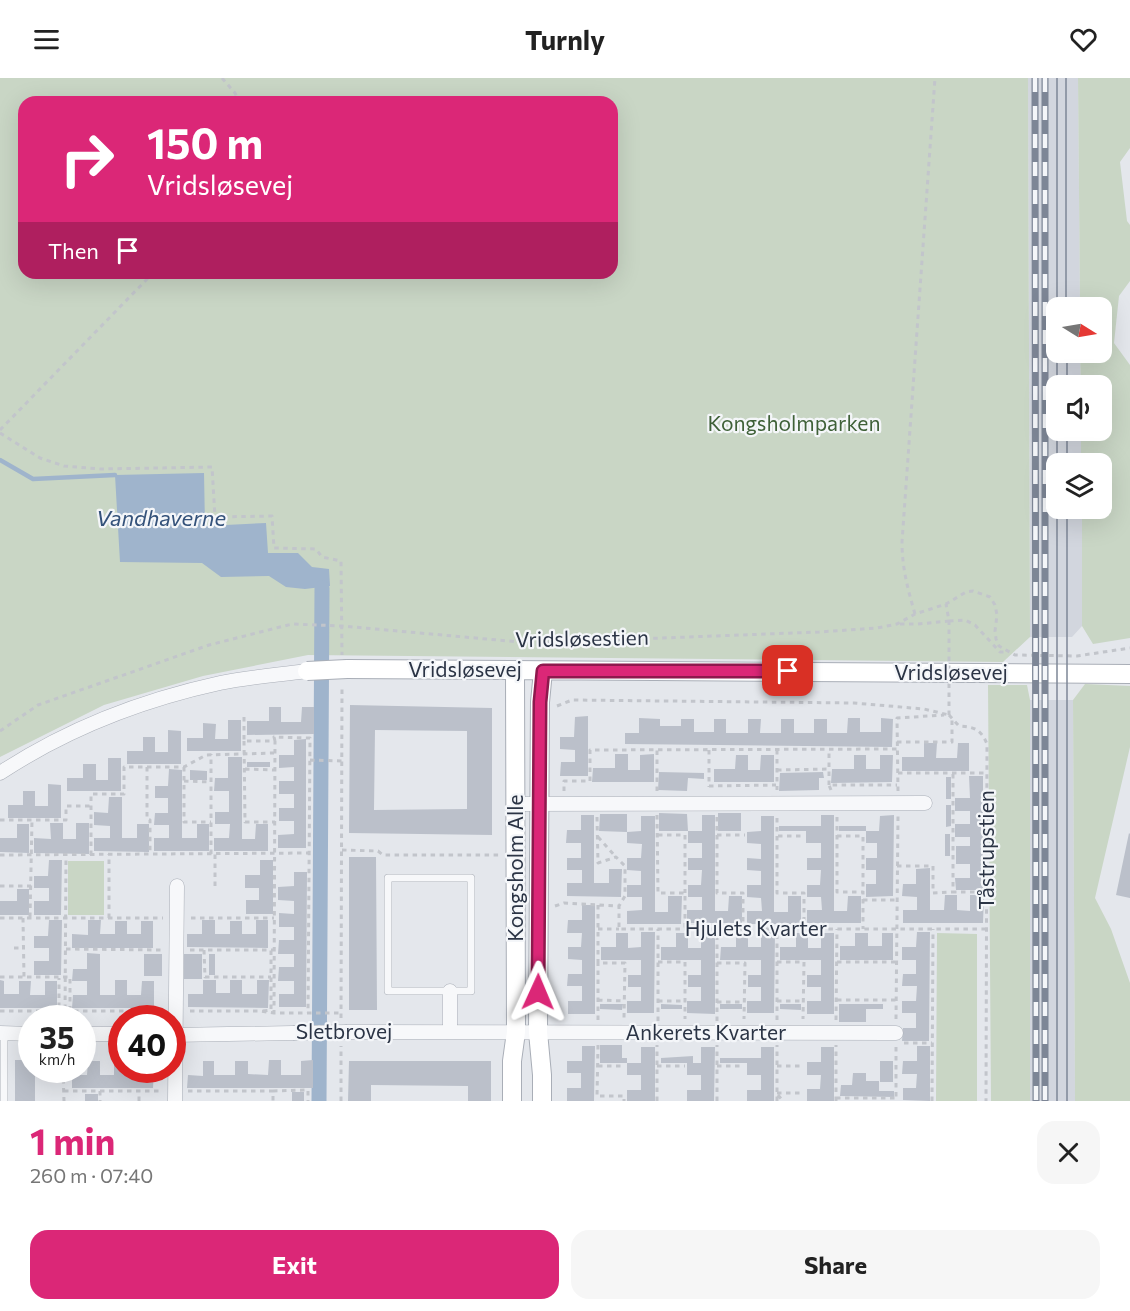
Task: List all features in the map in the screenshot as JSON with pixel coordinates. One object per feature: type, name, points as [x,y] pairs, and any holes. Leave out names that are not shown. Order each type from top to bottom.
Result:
[{"type":"street","name":"Vridsløsevej","points":[[0,772],[82,727],[150,701],[220,683],[307,671],[344,668],[1130,674]]},
{"type":"street","name":"Kongsholm Alle","points":[[512,1101],[512,1061],[516,1032],[515,671]]},
{"type":"street","name":"Kongsholm Alle","points":[[542,1101],[538,1032],[540,702],[543,671]]},
{"type":"street","points":[[516,804],[925,803]]},
{"type":"street","points":[[175,1005],[177,886]]},
{"type":"street","points":[[450,991],[450,1031]]},
{"type":"street","name":"Sletbrovej","points":[[186,1035],[343,1031],[516,1032]]},
{"type":"street","name":"Ankerets Kvarter","points":[[516,1032],[896,1033]]},
{"type":"street","points":[[2,1033],[18,1034]]},
{"type":"street","points":[[175,1083],[175,1101]]},
{"type":"lane","points":[[388,878],[471,878],[471,991],[450,991],[388,991],[388,878]]},
{"type":"lane","points":[[2,1033],[4,1101]]},
{"type":"path","points":[[222,78],[236,96]]},
{"type":"path","points":[[915,615],[904,574],[902,542],[935,78]]},
{"type":"path","points":[[147,279],[0,432],[40,458],[64,466],[101,469],[212,467],[214,517],[272,516],[274,548],[316,549],[322,557],[341,561],[344,668],[341,1013],[343,1031],[340,1101]]},
{"type":"path","name":"Vridsløsestien","points":[[0,730],[38,705],[208,645],[292,624],[342,626],[531,643],[819,632],[877,628],[898,623],[946,604],[966,592],[973,591],[990,597],[995,604],[996,639],[999,646],[1008,652]]},
{"type":"path","points":[[897,742],[952,742],[952,720],[949,715],[949,621],[946,604]]},
{"type":"path","points":[[898,623],[918,624],[965,620],[975,625],[1000,652],[1015,655],[1077,656],[1130,648]]},
{"type":"path","name":"Vridsløsevej","points":[[552,714],[557,705],[572,700],[843,703],[914,708],[949,715]]},
{"type":"path","points":[[896,1033],[897,718],[949,715]]},
{"type":"path","points":[[244,717],[245,822],[274,822]]},
{"type":"path","name":"Tåstrupstien","points":[[952,720],[959,726],[972,727],[984,735],[987,744],[986,1101]]},
{"type":"path","points":[[274,1013],[274,737],[310,738],[308,1013]]},
{"type":"path","points":[[244,741],[275,741]]},
{"type":"path","points":[[564,804],[564,781],[590,781],[590,750],[897,750]]},
{"type":"path","points":[[657,750],[658,893],[685,893]]},
{"type":"path","points":[[709,750],[709,786],[717,835],[717,893],[743,893],[744,929]]},
{"type":"path","points":[[777,750],[777,893],[804,893],[804,929]]},
{"type":"path","points":[[829,750],[829,785],[834,803],[837,836],[837,892],[863,892]]},
{"type":"path","points":[[91,855],[91,794],[124,794],[124,767],[184,766],[206,754],[274,753]]},
{"type":"path","points":[[211,754],[211,822],[215,886]]},
{"type":"path","points":[[310,760],[342,761]]},
{"type":"path","points":[[184,766],[184,822],[211,822]]},
{"type":"path","points":[[147,767],[150,854]]},
{"type":"path","points":[[245,770],[275,770]]},
{"type":"path","points":[[777,770],[829,770]]},
{"type":"path","points":[[898,773],[987,773]]},
{"type":"path","points":[[953,774],[953,892]]},
{"type":"path","points":[[184,781],[211,782]]},
{"type":"path","points":[[709,786],[777,785]]},
{"type":"path","points":[[829,785],[897,785]]},
{"type":"path","points":[[597,804],[598,863],[616,857]]},
{"type":"path","points":[[0,820],[66,820],[66,806],[91,806]]},
{"type":"path","points":[[30,918],[32,820]]},
{"type":"path","points":[[658,835],[685,835],[685,929]]},
{"type":"path","points":[[717,835],[745,835]]},
{"type":"path","points":[[777,836],[803,836]]},
{"type":"path","points":[[837,836],[863,836],[863,929]]},
{"type":"path","points":[[598,837],[625,866],[625,896],[619,906],[619,929]]},
{"type":"path","points":[[342,850],[378,851],[383,855],[502,855]]},
{"type":"path","points":[[0,855],[309,853]]},
{"type":"path","points":[[109,854],[109,918]]},
{"type":"path","points":[[65,1005],[66,855]]},
{"type":"path","points":[[897,866],[933,866],[933,892],[987,892]]},
{"type":"path","points":[[0,886],[31,886]]},
{"type":"path","points":[[863,900],[897,900]]},
{"type":"path","points":[[550,908],[564,903],[619,906]]},
{"type":"path","points":[[598,904],[597,1096],[624,1096],[624,1101]]},
{"type":"path","points":[[0,918],[274,918]]},
{"type":"path","points":[[23,918],[24,977]]},
{"type":"path","name":"Hjulets Kvarter","points":[[598,929],[986,929]]},
{"type":"path","points":[[657,1101],[658,929]]},
{"type":"path","points":[[717,929],[717,1101]]},
{"type":"path","points":[[777,929],[777,1101]]},
{"type":"path","points":[[837,929],[836,1099],[896,1100],[896,1043],[932,1043]]},
{"type":"path","points":[[932,1101],[933,929]]},
{"type":"path","points":[[14,948],[24,948]]},
{"type":"path","points":[[204,950],[205,977],[271,977]]},
{"type":"path","points":[[186,1011],[271,1010],[271,950]]},
{"type":"path","points":[[658,962],[685,962],[685,1033]]},
{"type":"path","points":[[777,962],[804,963],[803,1033]]},
{"type":"path","points":[[837,962],[897,962]]},
{"type":"path","points":[[598,963],[625,963],[624,1032]]},
{"type":"path","points":[[717,963],[744,963],[744,1033]]},
{"type":"path","points":[[0,977],[70,977],[70,1005]]},
{"type":"path","points":[[0,1011],[59,1011],[59,978]]},
{"type":"path","points":[[598,1000],[625,1000]]},
{"type":"path","points":[[837,1000],[896,1000]]},
{"type":"path","points":[[658,1001],[685,1001]]},
{"type":"path","points":[[777,1001],[803,1001]]},
{"type":"path","points":[[717,1002],[744,1002]]},
{"type":"path","points":[[260,1011],[341,1013]]},
{"type":"path","points":[[598,1066],[625,1066]]},
{"type":"path","points":[[657,1066],[685,1066]]},
{"type":"path","points":[[717,1066],[744,1066]]},
{"type":"path","points":[[777,1066],[804,1066]]},
{"type":"path","points":[[63,1083],[64,1101]]},
{"type":"path","points":[[273,1091],[308,1090],[308,1101]]},
{"type":"path","points":[[100,1091],[100,1101]]},
{"type":"path","points":[[139,1091],[139,1101]]},
{"type":"path","points":[[777,1093],[804,1093]]},
{"type":"path","points":[[777,1093],[783,1101]]},
{"type":"shaded area","points":[[1028,78],[1078,78],[1080,297],[1046,297],[1046,363],[1080,363],[1081,375],[1046,375],[1046,441],[1081,441],[1081,453],[1046,453],[1046,519],[1082,519],[1082,626],[1072,637],[1030,637]]},
{"type":"shaded area","points":[[1030,700],[1073,700],[1075,1101],[1030,1101]]},
{"type":"green space","name":"Kongsholmparken","points":[[0,78],[1028,78],[1030,637],[1003,662],[308,655],[203,676],[104,705],[0,757]]},
{"type":"green space","points":[[1078,78],[1130,78],[1130,148],[1120,162],[1127,221],[1130,225],[1130,281],[1119,296],[1114,343],[1130,365],[1130,638],[1093,644],[1082,626],[1082,519],[1112,519],[1112,453],[1081,453],[1081,441],[1112,441],[1112,375],[1081,375],[1080,363],[1112,363],[1112,297],[1080,297]]},
{"type":"green space","points":[[1085,684],[1130,686],[1130,747],[1095,898],[1111,929],[1130,983],[1130,1101],[1075,1101],[1073,700]]},
{"type":"green space","points":[[988,685],[1027,685],[1030,700],[1030,1101],[991,1101]]},
{"type":"green space","points":[[68,861],[104,861],[104,915],[68,915]]},
{"type":"green space","points":[[937,933],[977,934],[977,1101],[936,1101]]},
{"type":"water","name":"Vandhaverne","points":[[204,473],[205,526],[266,523],[268,553],[298,553],[312,567],[329,569],[330,586],[305,589],[286,587],[269,576],[221,577],[202,563],[120,562],[115,475]]},
{"type":"building","points":[[350,705],[492,708],[492,835],[349,833]],"holes":[[[375,730],[467,731],[467,809],[374,810]]]},
{"type":"building","points":[[269,707],[281,707],[281,722],[301,722],[302,707],[314,707],[314,734],[247,735],[247,721],[269,721]]},
{"type":"building","points":[[588,716],[588,776],[560,776],[561,762],[575,762],[575,750],[560,749],[560,737],[574,737],[575,717]]},
{"type":"building","points":[[639,718],[660,719],[660,726],[681,726],[681,719],[694,719],[694,732],[714,732],[714,719],[726,719],[726,733],[748,733],[748,719],[761,719],[760,733],[781,733],[781,719],[794,719],[794,733],[814,733],[814,719],[827,719],[827,733],[847,733],[848,718],[860,718],[860,732],[881,732],[881,718],[893,719],[892,747],[625,744],[625,733],[639,733]]},
{"type":"building","points":[[228,720],[241,720],[241,751],[187,751],[187,738],[203,738],[203,723],[216,724],[215,739],[228,739]]},
{"type":"building","points":[[168,730],[181,731],[181,764],[127,764],[127,751],[143,751],[143,737],[155,737],[155,752],[168,752]]},
{"type":"building","points":[[306,739],[306,848],[278,848],[278,835],[294,834],[294,821],[279,821],[279,808],[294,808],[294,794],[279,794],[279,781],[294,781],[294,767],[279,768],[279,755],[294,755],[294,740]]},
{"type":"building","points":[[924,743],[937,743],[936,758],[957,758],[958,743],[969,743],[969,771],[902,771],[902,757],[924,757]]},
{"type":"building","points":[[615,754],[628,754],[628,770],[640,770],[640,755],[654,754],[654,782],[592,782],[593,768],[615,768]]},
{"type":"building","points":[[736,755],[748,755],[748,770],[760,770],[761,755],[774,755],[774,782],[714,782],[714,769],[735,769]]},
{"type":"building","points":[[854,755],[866,755],[866,769],[880,769],[880,755],[893,755],[892,782],[831,783],[832,769],[854,769]]},
{"type":"building","points":[[228,757],[242,757],[242,839],[255,839],[256,824],[268,824],[268,851],[214,851],[214,838],[229,838],[230,824],[215,824],[215,812],[229,812],[229,791],[214,791],[215,778],[228,778]]},
{"type":"building","points":[[108,758],[121,758],[121,791],[67,791],[67,778],[83,778],[83,764],[96,764],[96,780],[108,780]]},
{"type":"building","points":[[247,762],[270,762],[270,767],[247,767]]},
{"type":"building","points":[[169,769],[182,770],[182,838],[197,838],[197,824],[209,824],[209,851],[154,851],[154,838],[169,838],[169,825],[154,825],[155,813],[168,813],[168,798],[155,798],[155,786],[168,786]]},
{"type":"building","points":[[190,770],[207,771],[207,780],[190,780]]},
{"type":"building","points":[[659,772],[704,773],[704,779],[688,778],[687,791],[658,790]]},
{"type":"building","points":[[823,772],[824,778],[819,778],[819,790],[779,791],[780,773]]},
{"type":"building","points":[[969,776],[983,776],[983,890],[956,890],[955,878],[970,878],[970,864],[956,864],[956,846],[970,846],[970,837],[955,837],[955,824],[970,824],[970,811],[955,811],[955,798],[970,798]]},
{"type":"building","points":[[946,777],[951,777],[951,799],[946,799]]},
{"type":"building","points":[[48,784],[61,785],[61,818],[8,818],[8,805],[23,805],[23,791],[35,791],[35,806],[48,806]]},
{"type":"building","points":[[109,797],[122,797],[122,838],[137,838],[137,824],[149,824],[149,852],[94,851],[94,838],[110,838],[110,826],[94,825],[94,812],[108,813]]},
{"type":"building","points":[[946,805],[951,805],[951,826],[946,827]]},
{"type":"building","points":[[659,813],[687,814],[688,831],[659,831]]},
{"type":"building","points":[[718,813],[741,813],[741,831],[718,831]]},
{"type":"building","points":[[600,814],[627,814],[627,832],[599,831]]},
{"type":"building","points":[[581,815],[594,815],[594,883],[609,883],[609,869],[622,869],[621,897],[567,896],[567,883],[582,883],[582,870],[567,870],[567,858],[581,858],[581,843],[566,843],[567,830],[581,830]]},
{"type":"building","points":[[702,815],[715,815],[715,911],[728,911],[729,896],[742,896],[742,923],[687,923],[687,910],[702,910],[702,897],[688,897],[688,885],[701,885],[702,870],[688,870],[688,858],[702,858],[702,843],[688,843],[688,831],[702,831]]},
{"type":"building","points":[[821,815],[834,815],[834,911],[847,911],[848,896],[861,896],[861,923],[807,923],[807,910],[822,910],[821,897],[807,897],[807,885],[820,885],[821,870],[807,870],[807,858],[821,858],[821,843],[806,843],[806,831],[779,831],[779,826],[821,826]]},
{"type":"building","points":[[894,815],[893,896],[866,897],[866,884],[876,884],[876,870],[866,870],[866,858],[877,858],[877,843],[866,843],[866,831],[879,831],[880,816]]},
{"type":"building","points":[[641,816],[655,816],[655,912],[668,912],[668,896],[682,896],[681,924],[627,924],[627,911],[642,910],[642,897],[627,897],[627,885],[641,885],[641,871],[627,870],[627,858],[641,858],[642,844],[627,843],[627,832],[641,831]]},
{"type":"building","points":[[761,816],[774,816],[774,912],[788,912],[788,896],[801,896],[801,924],[747,924],[747,911],[762,911],[761,898],[747,897],[747,885],[761,885],[761,871],[747,870],[747,858],[761,859],[761,844],[747,843],[747,832],[761,831]]},
{"type":"building","points":[[50,823],[63,823],[63,839],[76,839],[76,823],[89,823],[89,854],[34,853],[34,838],[51,839]]},
{"type":"building","points":[[17,824],[29,824],[29,853],[0,852],[0,838],[17,838]]},
{"type":"building","points":[[839,826],[866,826],[866,831],[839,831]]},
{"type":"building","points":[[945,834],[950,834],[950,856],[945,856]]},
{"type":"building","points":[[1130,834],[1130,898],[1116,895]]},
{"type":"building","points":[[349,857],[376,857],[377,1010],[349,1010]]},
{"type":"building","points":[[49,860],[62,860],[61,915],[34,915],[34,901],[49,901],[49,888],[34,888],[34,876],[48,876]]},
{"type":"building","points":[[260,860],[273,860],[273,914],[246,914],[246,900],[259,900],[259,888],[245,888],[245,875],[260,875]]},
{"type":"building","points":[[930,868],[930,910],[944,910],[945,895],[957,895],[957,910],[970,911],[970,895],[984,895],[983,923],[903,923],[903,910],[917,910],[917,897],[902,896],[903,884],[916,884],[916,869]]},
{"type":"building","points":[[294,872],[307,872],[306,1007],[279,1007],[279,994],[294,994],[294,981],[278,981],[279,967],[294,967],[294,954],[278,954],[279,940],[294,940],[294,927],[279,927],[279,913],[294,914],[294,901],[278,900],[278,887],[294,886]]},
{"type":"building","points":[[17,889],[29,889],[29,915],[0,915],[0,901],[17,901]]},
{"type":"building","points":[[582,905],[595,905],[595,1014],[568,1014],[568,1001],[582,1001],[582,986],[567,986],[568,974],[582,974],[582,960],[568,959],[568,947],[581,947],[582,933],[567,933],[568,920],[582,920]]},
{"type":"building","points":[[49,920],[62,920],[61,975],[34,975],[34,961],[49,961],[49,948],[34,948],[34,936],[48,936]]},
{"type":"building","points":[[88,920],[101,920],[100,934],[115,934],[115,921],[127,921],[127,934],[141,934],[141,921],[153,921],[153,948],[72,948],[72,934],[88,935]]},
{"type":"building","points":[[202,920],[215,920],[215,934],[230,934],[230,921],[242,921],[242,934],[256,934],[256,920],[268,920],[268,948],[187,947],[187,934],[202,934]]},
{"type":"building","points":[[641,932],[655,932],[654,1013],[627,1013],[627,1001],[641,1001],[641,987],[628,987],[628,975],[641,975],[641,960],[601,960],[601,947],[616,947],[616,933],[628,933],[628,948],[641,947]]},
{"type":"building","points":[[701,932],[715,932],[715,1014],[687,1013],[687,1001],[701,1001],[701,987],[688,987],[688,975],[701,975],[701,960],[661,960],[661,947],[676,947],[676,933],[688,933],[688,948],[701,948]]},
{"type":"building","points":[[736,932],[748,933],[748,947],[761,947],[761,932],[775,932],[774,1013],[747,1013],[747,1001],[761,1001],[761,987],[748,987],[748,975],[761,975],[761,960],[720,960],[721,947],[736,947]]},
{"type":"building","points":[[917,932],[930,932],[929,1041],[902,1041],[903,1028],[916,1028],[916,1013],[902,1013],[902,1001],[916,1001],[917,986],[902,986],[903,974],[916,974],[916,960],[902,960],[902,947],[916,947]]},
{"type":"building","points":[[796,933],[808,933],[808,948],[821,948],[821,933],[834,933],[834,1014],[807,1014],[807,1001],[821,1001],[821,987],[807,987],[807,975],[821,975],[821,960],[780,960],[780,947],[796,947]]},
{"type":"building","points":[[855,933],[868,933],[868,946],[882,946],[882,933],[893,933],[893,960],[840,960],[840,946],[855,946]]},
{"type":"building","points":[[87,953],[100,954],[100,995],[115,995],[115,980],[127,980],[127,995],[141,995],[142,981],[154,981],[154,1005],[108,1005],[108,1008],[96,1008],[96,1005],[72,1005],[73,995],[87,995],[87,981],[72,981],[73,969],[87,969]]},
{"type":"building","points":[[144,954],[162,954],[162,976],[144,976]]},
{"type":"building","points":[[184,954],[202,954],[202,979],[184,979]]},
{"type":"building","points":[[209,954],[215,954],[215,975],[209,975]]},
{"type":"building","points":[[0,980],[4,981],[4,994],[19,994],[19,981],[31,981],[30,995],[45,995],[45,981],[57,981],[57,1005],[18,1005],[18,1008],[0,1008]]},
{"type":"building","points":[[203,980],[216,980],[216,993],[230,993],[230,980],[242,980],[242,994],[257,994],[257,980],[269,980],[268,1008],[188,1007],[188,994],[203,994]]},
{"type":"building","points":[[600,1004],[623,1004],[622,1010],[600,1009]]},
{"type":"building","points":[[661,1004],[682,1005],[682,1009],[661,1009]]},
{"type":"building","points":[[720,1004],[742,1004],[742,1009],[720,1009]]},
{"type":"building","points":[[780,1004],[801,1004],[801,1010],[780,1009]]},
{"type":"building","points":[[839,1004],[883,1004],[883,1009],[866,1009],[866,1022],[839,1022]]},
{"type":"building","points":[[600,1045],[622,1045],[622,1058],[627,1058],[627,1063],[600,1063]]},
{"type":"building","points":[[582,1046],[595,1046],[594,1101],[567,1101],[567,1088],[581,1088],[581,1073],[567,1073],[567,1061],[582,1061]]},
{"type":"building","points":[[917,1046],[930,1046],[930,1101],[903,1100],[903,1088],[916,1088],[917,1074],[902,1074],[903,1061],[917,1061]]},
{"type":"building","points":[[641,1047],[655,1047],[655,1101],[627,1101],[627,1090],[641,1090],[641,1075],[627,1075],[627,1063],[641,1063]]},
{"type":"building","points":[[701,1047],[715,1047],[714,1101],[687,1101],[687,1090],[701,1090],[701,1075],[687,1075],[687,1063],[661,1063],[661,1058],[693,1056],[693,1063],[701,1063]]},
{"type":"building","points":[[761,1047],[774,1047],[774,1101],[747,1101],[747,1090],[761,1090],[761,1075],[747,1075],[747,1063],[720,1063],[720,1058],[761,1058]]},
{"type":"building","points":[[821,1047],[834,1047],[834,1101],[807,1101],[807,1089],[820,1089],[821,1075],[807,1075],[807,1062],[821,1062]]},
{"type":"building","points":[[15,1060],[18,1060],[18,1083],[35,1083],[35,1101],[15,1101]]},
{"type":"building","points":[[269,1060],[281,1060],[281,1075],[301,1075],[301,1061],[313,1060],[313,1088],[187,1088],[188,1075],[203,1076],[203,1061],[214,1061],[214,1075],[235,1075],[235,1061],[248,1061],[248,1074],[268,1075]]},
{"type":"building","points":[[96,1061],[100,1061],[100,1075],[108,1075],[108,1083],[153,1083],[153,1088],[72,1088],[72,1083],[96,1083]]},
{"type":"building","points":[[349,1061],[491,1061],[491,1101],[468,1101],[468,1086],[371,1085],[371,1101],[348,1101]]},
{"type":"building","points":[[880,1061],[893,1061],[893,1082],[880,1082]]},
{"type":"building","points":[[853,1073],[866,1073],[866,1081],[879,1081],[879,1091],[894,1091],[894,1097],[840,1096],[841,1085],[852,1085]]},
{"type":"building","points":[[292,1092],[304,1092],[304,1101],[292,1101]]},
{"type":"building","points":[[85,1094],[98,1094],[98,1101],[85,1101]]},
{"type":"waterway","points":[[0,460],[33,479],[115,475]]},
{"type":"waterway","points":[[319,1101],[322,588]]},
{"type":"tram line","points":[[1057,78],[1057,297]]},
{"type":"tram line","points":[[1066,78],[1066,297]]},
{"type":"tram line","points":[[1057,363],[1057,375]]},
{"type":"tram line","points":[[1067,363],[1067,375]]},
{"type":"tram line","points":[[1057,441],[1057,453]]},
{"type":"tram line","points":[[1067,441],[1067,453]]},
{"type":"tram line","points":[[1057,519],[1057,1101]]},
{"type":"tram line","points":[[1067,519],[1067,1101]]},
{"type":"railway","points":[[1035,78],[1036,1101]]},
{"type":"railway","points":[[1045,78],[1045,1101]]},
{"type":"route","points":[[538,992],[540,702],[543,671],[788,671]]}]
